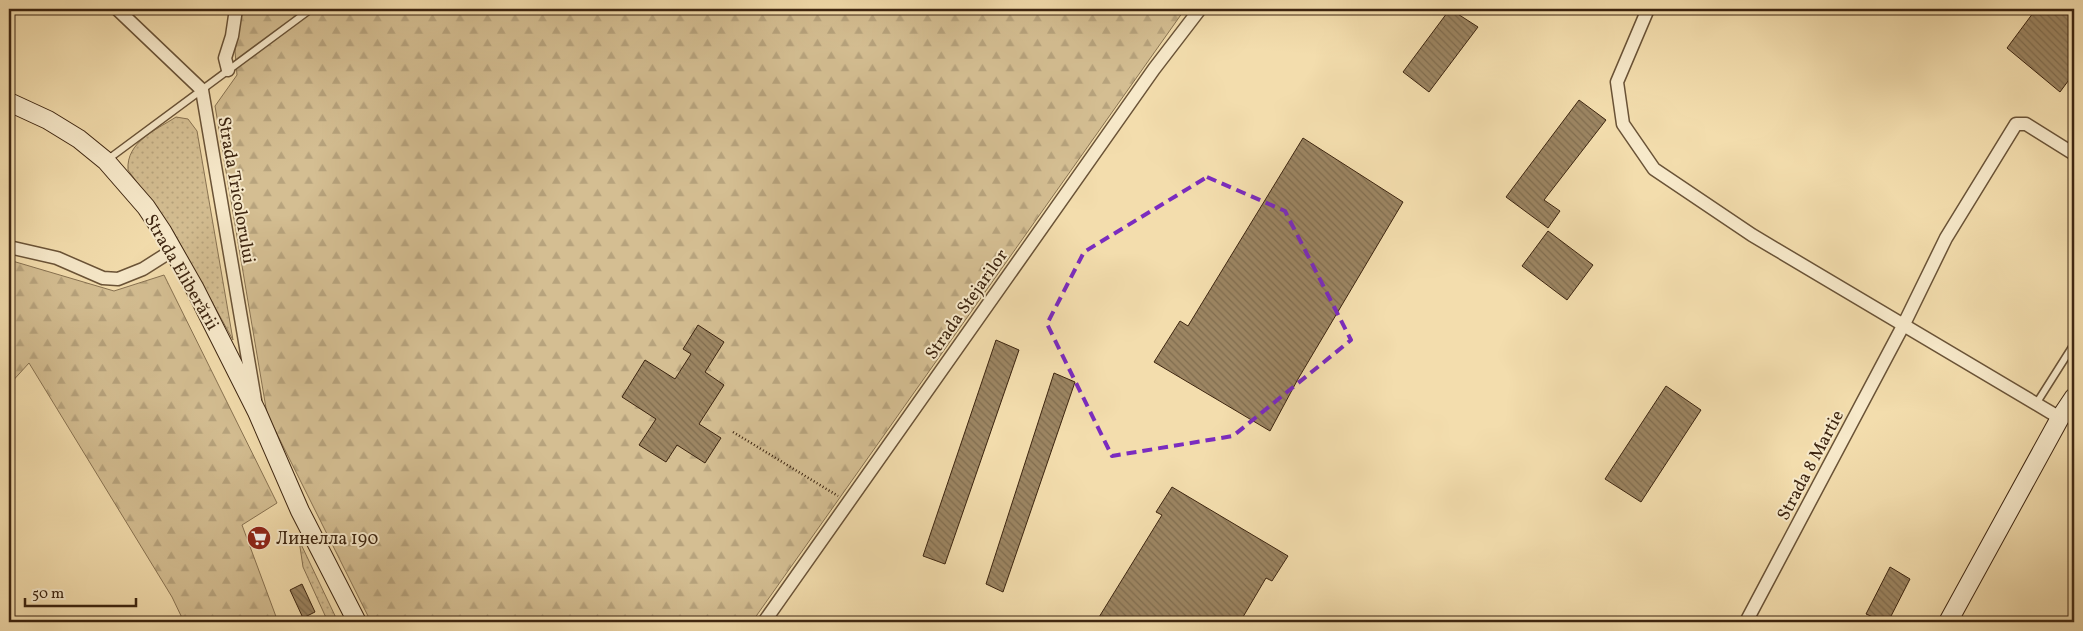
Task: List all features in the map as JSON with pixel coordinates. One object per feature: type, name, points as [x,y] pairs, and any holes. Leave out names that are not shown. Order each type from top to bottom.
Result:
[{"type":"street","points":[[117,9],[202,90]]},
{"type":"street","points":[[228,70],[225,58],[232,36],[236,9]]},
{"type":"street","name":"Strada Stejarilor","points":[[764,622],[1154,69],[1200,9]]},
{"type":"street","points":[[1648,9],[1617,82],[1623,124],[1654,169],[1752,235],[2060,418]]},
{"type":"street","name":"Strada Tricolorului","points":[[202,90],[257,412]]},
{"type":"street","name":"Strada Eliberării","points":[[9,102],[48,120],[106,161],[146,207],[173,250],[257,412],[300,511],[357,622]]},
{"type":"street","name":"Strada 8 Martie","points":[[1746,622],[1904,324],[1946,238],[2016,124],[2026,124],[2074,154]]},
{"type":"street","points":[[9,247],[57,258],[103,278],[118,279],[143,269],[173,250]]},
{"type":"street","points":[[1948,622],[2060,418],[2074,397]]},
{"type":"lane","points":[[106,161],[311,9]]},
{"type":"lane","points":[[2036,404],[2074,344]]},
{"type":"path","points":[[733,432],[849,502]]},
{"type":"highlighted area","points":[[1207,177],[1285,211],[1351,340],[1233,436],[1112,456],[1047,324],[1084,252]]},
{"type":"green space","points":[[242,9],[1185,9],[752,622],[371,622],[267,414],[215,106],[237,75],[235,51]]},
{"type":"green space","points":[[176,117],[188,119],[197,131],[233,340],[173,231],[128,170],[129,160],[137,144],[151,132]]},
{"type":"green space","points":[[9,260],[114,291],[164,275],[277,503],[242,525],[278,622],[184,622],[172,597],[29,363],[9,385]]},
{"type":"green space","points":[[299,540],[338,622],[328,622],[303,567]]},
{"type":"building","points":[[1450,9],[1478,27],[1429,92],[1403,72]]},
{"type":"building","points":[[2036,9],[2074,9],[2074,73],[2060,92],[2007,48]]},
{"type":"building","points":[[1579,100],[1606,120],[1544,200],[1560,211],[1548,228],[1506,197]]},
{"type":"building","points":[[1303,138],[1403,202],[1298,379],[1270,431],[1154,362],[1180,321],[1188,326]]},
{"type":"building","points":[[1548,231],[1593,265],[1567,300],[1522,266]]},
{"type":"building","points":[[698,325],[724,342],[705,372],[724,385],[699,424],[721,438],[705,463],[677,445],[666,462],[639,445],[656,419],[622,397],[645,360],[675,379],[691,354],[683,349]]},
{"type":"building","points":[[996,340],[1019,350],[945,564],[923,556]]},
{"type":"building","points":[[1054,373],[1075,382],[1003,592],[986,584]]},
{"type":"building","points":[[1666,386],[1701,410],[1641,502],[1605,479]]},
{"type":"building","points":[[1172,487],[1288,556],[1272,581],[1266,578],[1240,622],[1096,622],[1162,515],[1156,512]]},
{"type":"building","points":[[1890,567],[1910,579],[1888,622],[1884,622],[1866,614]]},
{"type":"building","points":[[302,584],[315,612],[303,618],[290,590]]},
{"type":"place","name":"Линелла 190","points":[[259,538]]}]
